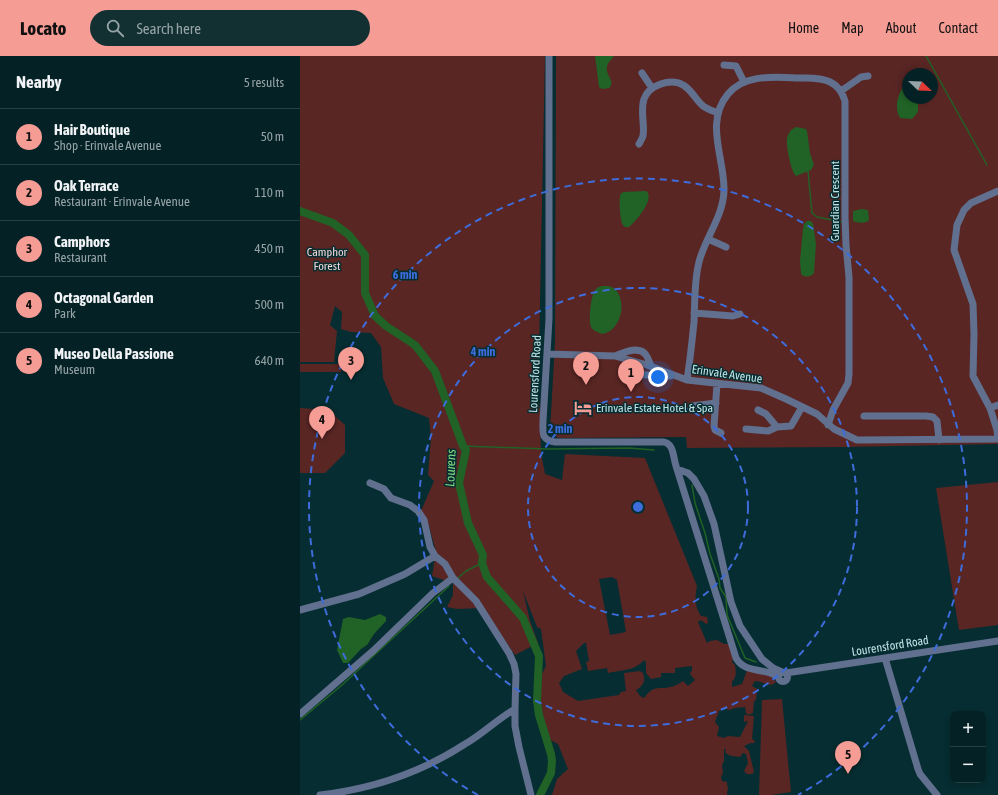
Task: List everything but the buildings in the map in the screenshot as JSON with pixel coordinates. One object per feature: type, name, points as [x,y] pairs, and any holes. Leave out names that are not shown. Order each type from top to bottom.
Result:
[{"type":"street","name":"Lourensford Road","points":[[549,56],[549,269],[547,356],[543,421],[544,435],[547,440],[560,442],[667,442],[671,445],[677,469],[736,658],[739,663],[745,667],[782,674],[998,641]]},
{"type":"street","points":[[724,65],[736,66],[744,82]]},
{"type":"street","points":[[642,73],[652,88]]},
{"type":"street","points":[[687,380],[699,263],[721,208],[724,193],[724,180],[717,146],[718,113],[723,102],[728,94],[744,82],[760,78],[820,78],[833,84],[842,92],[861,77],[868,76]]},
{"type":"street","points":[[639,144],[643,136],[642,108],[644,100],[652,88],[662,84],[682,84],[704,107],[718,113]]},
{"type":"street","name":"Guardian Crescent","points":[[828,424],[833,410],[848,383],[849,374],[850,283],[845,217],[846,112],[842,92]]},
{"type":"street","points":[[998,191],[971,203],[964,210],[956,225],[954,250],[973,304],[973,376],[990,408],[998,438]]},
{"type":"street","points":[[708,239],[726,247]]},
{"type":"street","points":[[694,313],[733,316],[740,314]]},
{"type":"street","points":[[652,367],[646,354],[642,352],[630,350],[615,357],[631,370],[647,375],[676,376]]},
{"type":"street","name":"Erinvale Avenue","points":[[547,356],[580,354],[615,357],[652,367],[687,380],[760,388],[821,416],[828,424],[857,440],[998,438]]},
{"type":"street","points":[[626,365],[638,370],[664,371]]},
{"type":"street","points":[[716,384],[714,428],[721,433]]},
{"type":"street","points":[[692,406],[716,403]]},
{"type":"street","points":[[990,408],[998,405]]},
{"type":"street","points":[[746,429],[768,431],[778,427],[792,425],[802,407]]},
{"type":"street","points":[[758,410],[766,414],[778,427]]},
{"type":"street","points":[[821,416],[833,410]]},
{"type":"street","points":[[864,416],[931,416],[937,420],[939,440]]},
{"type":"street","points":[[677,469],[688,473],[694,479],[704,496],[714,524],[731,602],[740,626],[762,659],[782,674]]},
{"type":"street","points":[[370,483],[384,489],[391,498],[410,505],[418,511],[424,520],[430,547],[435,556],[445,564],[453,578],[476,601],[509,653],[514,664],[516,674],[515,726],[531,795]]},
{"type":"street","points":[[300,610],[359,594],[405,574],[435,556]]},
{"type":"street","points":[[300,714],[373,651],[433,593],[453,578]]},
{"type":"street","points":[[886,658],[918,769],[920,774],[937,795]]},
{"type":"street","points":[[320,795],[355,790],[397,778],[425,766],[465,745],[515,709]]},
{"type":"green space","name":"Camphor Forest","points":[[300,56],[545,56],[538,401],[540,409],[541,453],[545,474],[562,480],[565,454],[645,458],[697,586],[697,609],[701,616],[707,617],[708,623],[706,624],[701,620],[698,622],[707,643],[717,640],[724,644],[729,644],[733,659],[732,662],[735,665],[736,672],[735,678],[732,682],[732,687],[742,684],[747,670],[771,676],[776,682],[769,685],[755,681],[752,686],[757,689],[753,713],[748,715],[745,707],[729,710],[724,708],[719,711],[715,722],[719,727],[717,736],[724,738],[728,736],[740,737],[748,721],[744,722],[744,715],[754,716],[752,739],[755,743],[744,746],[749,751],[754,772],[752,774],[747,774],[744,771],[748,763],[746,754],[743,753],[740,757],[732,756],[728,755],[725,752],[726,749],[724,749],[724,761],[722,765],[723,773],[721,777],[722,781],[727,782],[727,795],[552,795],[557,779],[568,769],[558,744],[550,740],[544,720],[541,704],[541,676],[546,666],[541,629],[537,627],[523,591],[530,621],[538,643],[515,655],[482,608],[457,609],[447,607],[453,595],[453,583],[432,576],[436,552],[429,526],[421,511],[434,481],[428,475],[431,438],[429,418],[394,404],[383,378],[381,347],[371,333],[351,332],[341,329],[342,312],[335,306],[330,325],[337,331],[334,362],[300,362]],"holes":[[[612,577],[617,580],[626,632],[610,635],[599,579]],[[584,643],[586,643],[589,661],[586,662],[588,671],[607,668],[608,673],[632,668],[644,660],[646,662],[646,673],[651,679],[661,677],[661,673],[675,673],[675,668],[692,666],[690,674],[695,680],[688,686],[683,681],[674,686],[651,690],[644,698],[640,696],[636,690],[643,683],[643,673],[640,671],[624,673],[626,691],[621,692],[619,695],[578,701],[563,692],[559,683],[564,676],[582,669],[576,651]]]},
{"type":"green space","points":[[556,56],[998,56],[998,444],[687,448],[686,437],[558,438],[550,431],[555,343]]},
{"type":"green space","points":[[300,364],[341,364],[341,372],[300,372]]},
{"type":"green space","points":[[300,408],[328,410],[345,425],[345,453],[325,473],[300,473]]},
{"type":"green space","points":[[998,482],[998,625],[959,630],[936,488]]},
{"type":"green space","points":[[782,699],[791,792],[759,795],[762,700]]},
{"type":"shaded area","points":[[595,56],[614,56],[607,66],[607,73],[611,80],[611,85],[609,88],[602,89],[599,87]]},
{"type":"shaded area","points":[[902,89],[902,104],[918,104],[918,112],[912,119],[900,118],[897,103]]},
{"type":"shaded area","points":[[796,127],[806,129],[807,131],[810,153],[814,165],[811,170],[796,176],[794,174],[788,153],[787,138],[791,130]]},
{"type":"shaded area","points":[[646,191],[649,197],[643,212],[629,227],[624,227],[620,216],[621,194],[624,192]]},
{"type":"shaded area","points":[[862,209],[868,210],[869,220],[861,223],[853,221],[853,211]]},
{"type":"shaded area","points":[[807,221],[811,221],[813,224],[816,244],[814,273],[804,276],[801,274],[800,261],[803,229],[804,224]]},
{"type":"shaded area","points":[[602,286],[614,288],[618,293],[621,300],[621,308],[620,317],[616,325],[610,331],[602,334],[591,327],[590,308],[595,290]]},
{"type":"shaded area","points":[[380,614],[386,617],[386,621],[374,634],[367,645],[361,649],[348,663],[343,663],[337,650],[343,619],[349,617],[365,620]]},
{"type":"waterway","points":[[926,56],[987,165]]},
{"type":"waterway","points":[[808,171],[812,213],[817,217],[842,222]]},
{"type":"waterway","name":"Lourens","points":[[300,211],[333,223],[349,235],[365,255],[365,293],[375,316],[386,326],[415,345],[435,371],[463,446],[466,450],[459,483],[468,523],[483,555],[482,563],[487,577],[523,618],[539,656],[537,701],[539,715],[552,761],[551,773],[540,795]]},
{"type":"waterway","points":[[463,446],[547,449],[629,448],[654,450]]},
{"type":"waterway","points":[[692,485],[695,503],[719,579],[720,588],[726,597],[727,615],[745,658],[756,662]]},
{"type":"waterway","points":[[458,578],[466,571],[482,563]]},
{"type":"waterway","points":[[300,720],[342,685],[449,586]]},
{"type":"place","name":"Camphors","points":[[351,380]]},
{"type":"place","name":"Oak Terrace","points":[[586,385]]},
{"type":"place","name":"Hair Boutique","points":[[631,392]]},
{"type":"place","name":"Erinvale Estate Hotel & Spa","points":[[583,408]]},
{"type":"place","name":"Octagonal Garden","points":[[322,439]]},
{"type":"place","name":"Museo Della Passione","points":[[848,774]]}]
